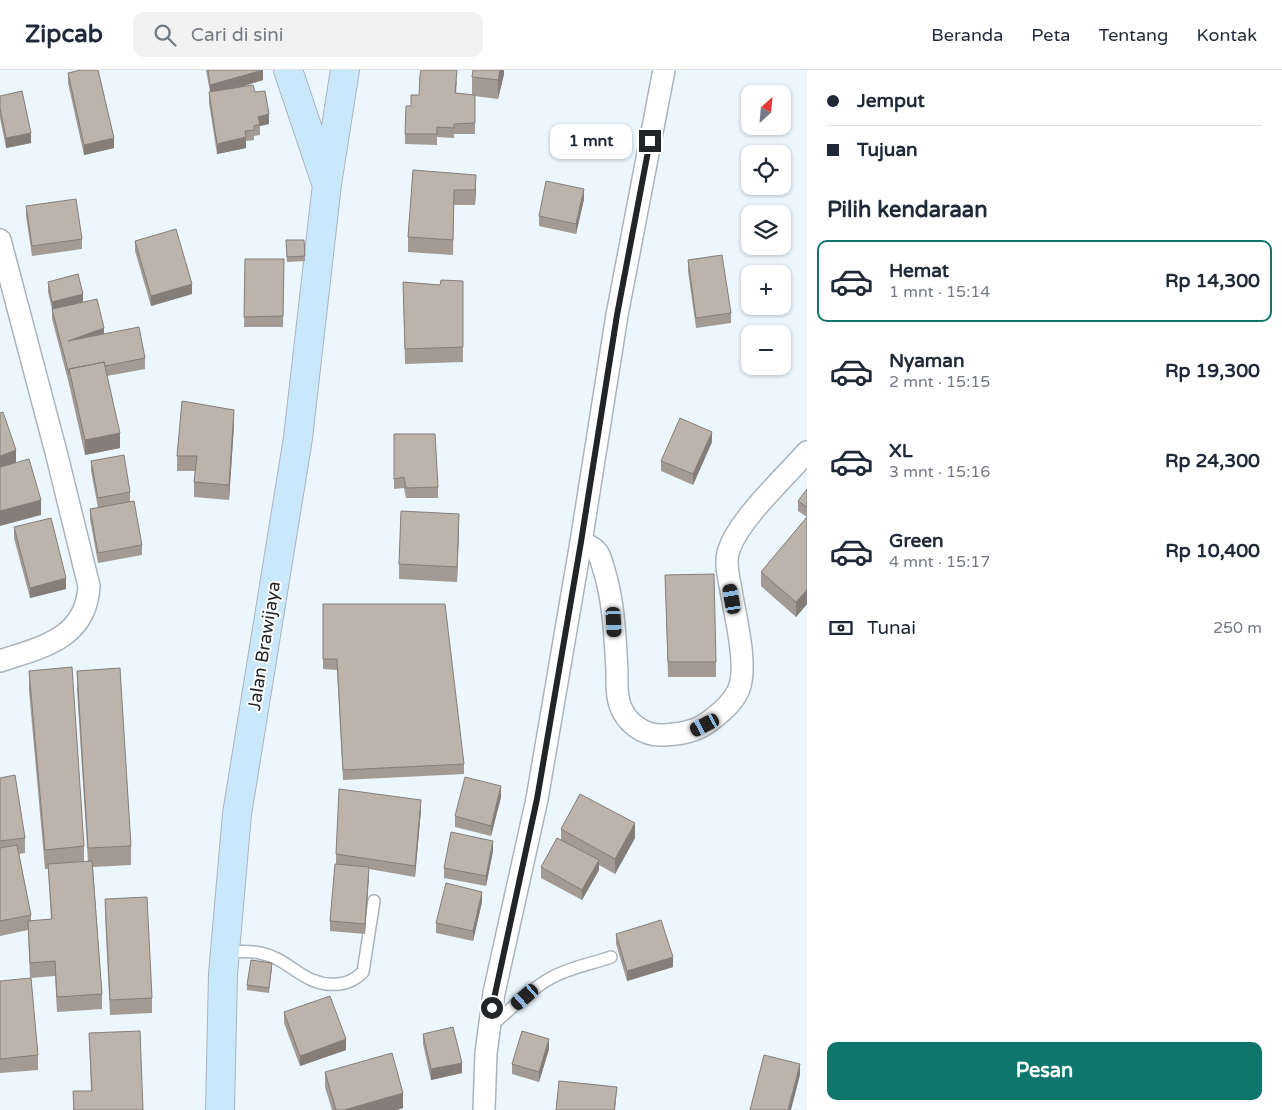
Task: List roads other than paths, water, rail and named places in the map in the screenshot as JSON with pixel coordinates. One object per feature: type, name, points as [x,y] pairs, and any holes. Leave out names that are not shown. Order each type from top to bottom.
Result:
[{"type":"street","name":"Jalan Brawijaya","points":[[288,70],[326,184]]},
{"type":"street","points":[[484,1110],[489,1028],[494,993],[537,799],[581,542],[617,315],[664,70]]},
{"type":"street","name":"Jalan Brawijaya","points":[[220,1110],[221,1002],[242,780],[302,412],[326,184],[343,83]]},
{"type":"street","points":[[298,98],[343,83]]},
{"type":"street","points":[[0,240],[56,452],[88,586],[88,596],[80,618],[66,635],[56,641],[0,660]]},
{"type":"street","points":[[581,542],[593,547],[597,552],[608,581],[614,622],[618,698],[623,711],[632,723],[650,734],[671,735],[692,731],[705,725],[727,707],[741,683],[742,652],[727,569],[730,546],[742,524],[807,452]]},
{"type":"lane","points":[[225,952],[260,953],[274,958],[312,981],[330,985],[356,979],[363,972],[374,901]]},
{"type":"lane","points":[[489,1028],[537,986],[548,979],[611,957]]}]
